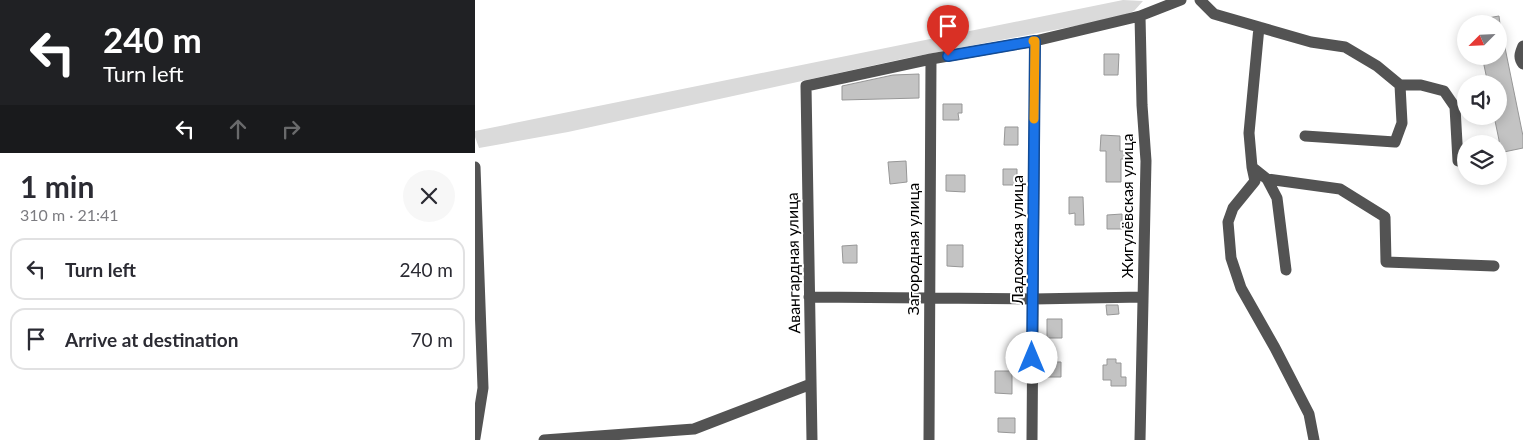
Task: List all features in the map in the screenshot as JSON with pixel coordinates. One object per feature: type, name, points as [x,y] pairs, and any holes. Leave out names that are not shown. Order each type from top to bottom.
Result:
[{"type":"street","points":[[931,59],[1035,41],[1140,16],[1181,0]]},
{"type":"street","points":[[1200,0],[1214,14],[1311,42],[1345,47],[1377,66],[1400,85],[1421,85],[1444,91],[1455,107],[1457,143]]},
{"type":"street","name":"Жигулёвская улица","points":[[1140,16],[1142,105],[1146,161],[1140,440]]},
{"type":"street","points":[[1259,27],[1249,133],[1255,180],[1233,208],[1228,222],[1231,258],[1241,288],[1309,414],[1314,440]]},
{"type":"street","name":"Ладожская улица","points":[[1031,440],[1035,41]]},
{"type":"street","points":[[1523,46],[1520,52],[1520,60],[1523,64]]},
{"type":"street","name":"Авангардная улица","points":[[812,440],[806,86],[931,59]]},
{"type":"street","name":"Загородная улица","points":[[929,440],[931,59]]},
{"type":"street","points":[[1305,136],[1395,142],[1402,123],[1400,85]]},
{"type":"street","points":[[1252,166],[1267,179],[1277,198],[1286,270]]},
{"type":"street","points":[[475,167],[483,388],[475,438]]},
{"type":"street","points":[[1267,179],[1339,189],[1385,216],[1385,262],[1494,266]]},
{"type":"street","points":[[809,297],[1033,299],[1143,297]]},
{"type":"street","points":[[544,440],[694,434],[811,384]]},
{"type":"shaded area","points":[[1123,0],[1143,1],[1134,11],[1117,18],[907,58],[568,132],[479,148],[475,137],[475,131]]},
{"type":"building","points":[[1104,54],[1119,54],[1118,75],[1104,75]]},
{"type":"building","points":[[1507,58],[1523,136],[1523,148],[1507,151],[1507,135],[1498,135],[1496,125],[1507,125],[1507,75],[1486,75],[1484,65],[1507,65]]},
{"type":"building","points":[[919,74],[919,98],[842,100],[842,86],[893,75]]},
{"type":"building","points":[[943,104],[962,104],[962,113],[958,113],[959,120],[943,120]]},
{"type":"building","points":[[1005,127],[1018,127],[1018,145],[1004,145]]},
{"type":"building","points":[[1101,135],[1120,136],[1120,151],[1126,151],[1126,159],[1121,159],[1121,182],[1106,182],[1106,151],[1100,151]]},
{"type":"building","points":[[906,161],[907,182],[890,184],[888,162]]},
{"type":"building","points":[[1003,169],[1017,169],[1017,185],[1003,185]]},
{"type":"building","points":[[946,175],[965,175],[965,192],[946,191]]},
{"type":"building","points":[[1069,197],[1083,197],[1084,225],[1075,225],[1075,213],[1069,214]]},
{"type":"building","points":[[1122,214],[1122,229],[1107,229],[1107,215]]},
{"type":"building","points":[[857,245],[857,263],[843,263],[842,246]]},
{"type":"building","points":[[947,245],[963,245],[963,267],[947,266]]},
{"type":"building","points":[[1106,305],[1118,305],[1119,314],[1107,315]]},
{"type":"building","points":[[1047,319],[1062,319],[1062,338],[1047,338]]},
{"type":"building","points":[[1107,359],[1116,359],[1116,363],[1121,363],[1121,377],[1126,377],[1126,386],[1111,386],[1111,380],[1103,380],[1103,365],[1107,365]]},
{"type":"building","points":[[1043,362],[1061,362],[1061,377],[1043,377]]},
{"type":"building","points":[[995,371],[1012,371],[1012,394],[995,393]]},
{"type":"building","points":[[998,418],[1015,418],[1015,433],[998,432]]},
{"type":"slow traffic","points":[[1033,41],[1035,41],[1034,119]]},
{"type":"route","points":[[948,56],[1035,41],[1032,358]]}]
